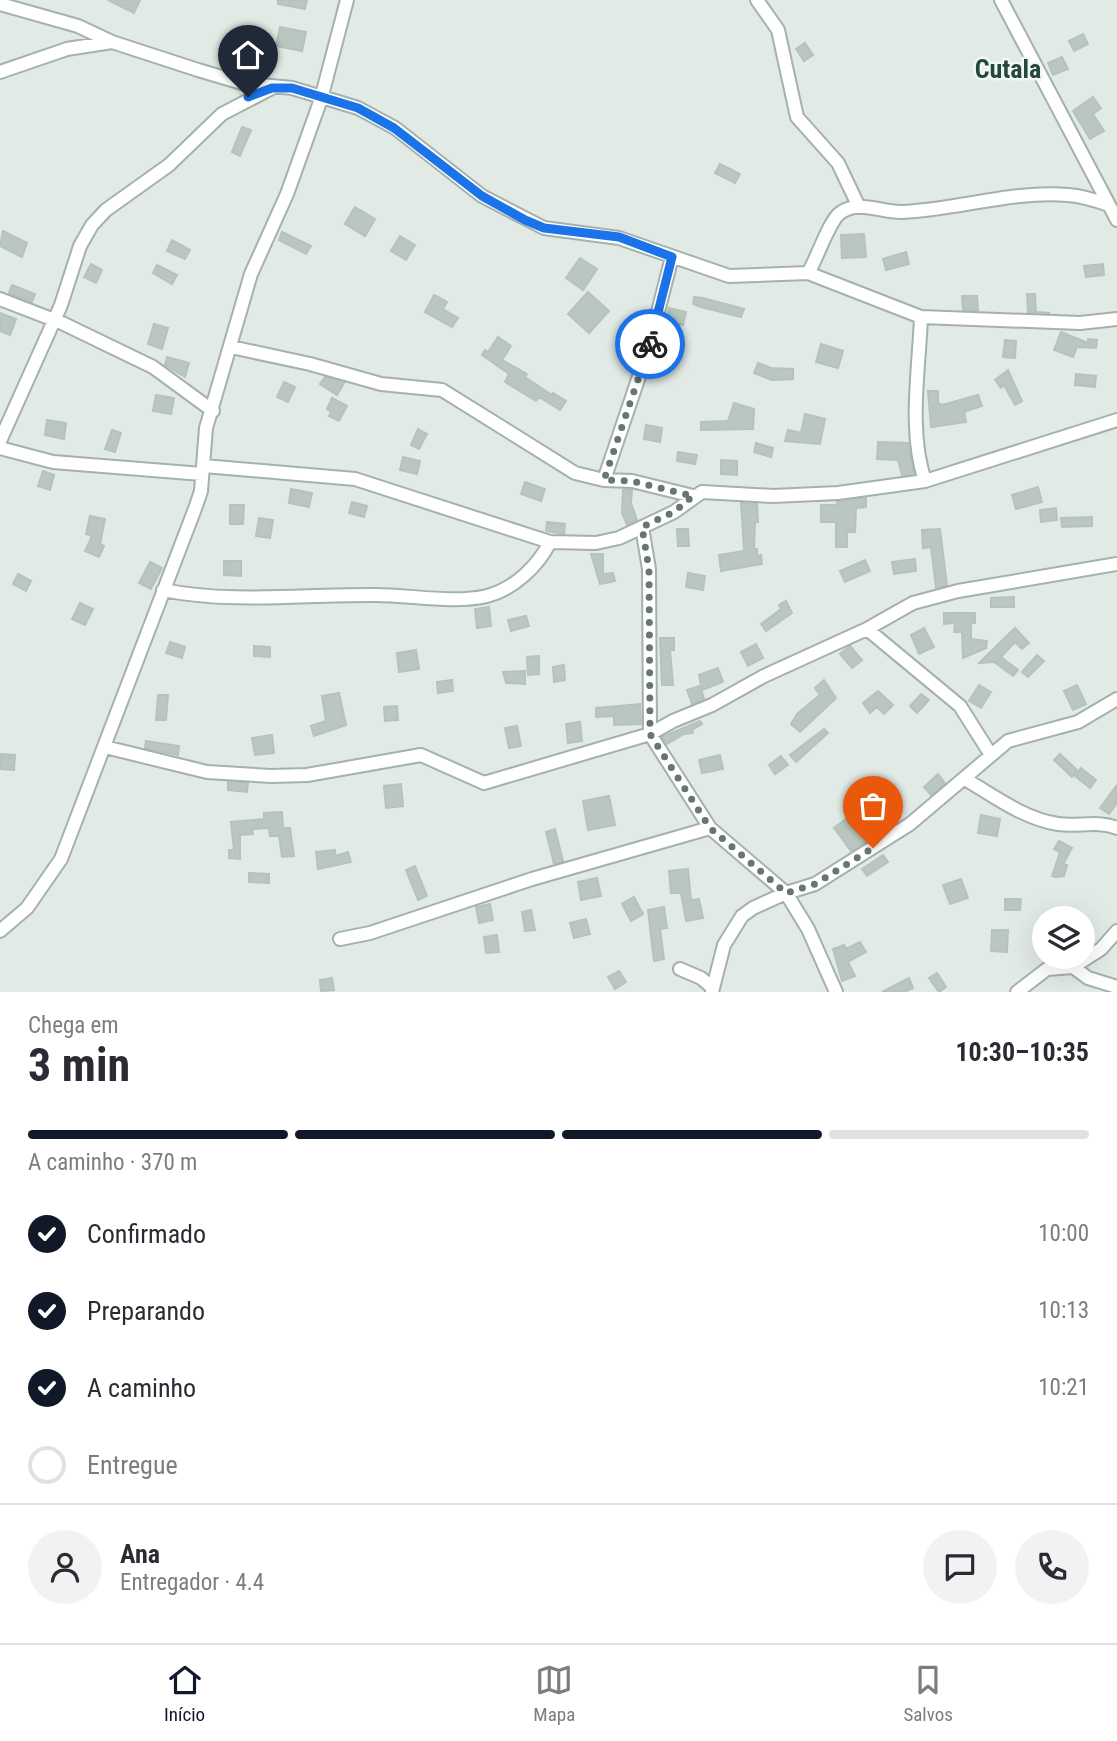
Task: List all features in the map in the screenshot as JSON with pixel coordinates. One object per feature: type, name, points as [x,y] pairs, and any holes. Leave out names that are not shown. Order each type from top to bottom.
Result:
[{"type":"street","points":[[0,931],[27,908],[61,859],[80,802],[105,747],[196,506],[203,470],[204,445],[251,274],[288,194],[321,99],[347,0]]},
{"type":"street","points":[[757,0],[778,30],[797,117],[838,163],[859,206]]},
{"type":"street","points":[[1001,0],[1117,220]]},
{"type":"street","points":[[0,4],[78,26],[112,42],[242,83],[292,88],[321,99],[358,108],[394,128],[482,196],[544,228],[619,237],[729,276],[808,274],[920,317],[1069,323],[1117,319]]},
{"type":"street","points":[[0,72],[54,52],[112,42]]},
{"type":"street","points":[[0,441],[61,305],[80,246],[106,210],[169,165],[222,114],[248,97],[272,88]]},
{"type":"street","points":[[808,274],[838,214],[859,206],[902,212],[1048,195],[1090,198],[1109,205]]},
{"type":"street","points":[[604,480],[649,347],[672,257]]},
{"type":"street","points":[[0,299],[53,320],[153,368],[213,411]]},
{"type":"street","points":[[920,317],[917,455],[925,481]]},
{"type":"street","points":[[231,347],[310,363],[381,384],[442,390],[575,473],[604,480],[632,481],[693,496]]},
{"type":"street","points":[[0,448],[53,462],[355,479],[550,542],[605,542],[674,512],[693,496],[714,491],[773,496],[838,493],[925,481],[1117,420]]},
{"type":"street","points":[[642,527],[649,569],[650,734],[710,828],[786,893],[808,929],[836,992]]},
{"type":"street","points":[[163,590],[246,599],[375,595],[473,598],[510,586],[541,558],[550,542]]},
{"type":"street","points":[[105,747],[207,772],[271,776],[307,775],[421,755],[484,783],[650,734],[712,705],[764,676],[867,629],[913,603],[937,595],[1117,564]]},
{"type":"street","points":[[867,629],[960,706],[991,755]]},
{"type":"street","points":[[713,990],[724,945],[742,916],[786,893],[815,884],[837,871],[909,824],[991,755],[1020,735],[1078,722],[1117,699]]},
{"type":"street","points":[[965,779],[1033,817],[1058,824],[1107,823],[1117,828]]},
{"type":"street","points":[[340,939],[370,933],[532,879],[710,828]]},
{"type":"street","points":[[1095,953],[1117,931]]},
{"type":"street","points":[[680,969],[701,978],[713,990]]},
{"type":"street","points":[[1017,992],[1047,969]]},
{"type":"street","points":[[1076,969],[1088,978],[1117,987]]},
{"type":"building","points":[[108,0],[140,0],[134,13]]},
{"type":"building","points":[[278,0],[307,0],[305,9],[278,4]]},
{"type":"building","points":[[280,27],[306,32],[302,51],[276,46]]},
{"type":"building","points":[[1083,34],[1088,44],[1074,51],[1069,41]]},
{"type":"building","points":[[805,43],[813,55],[804,61],[796,49]]},
{"type":"building","points":[[1062,57],[1068,69],[1053,75],[1048,63]]},
{"type":"building","points":[[1093,97],[1101,108],[1093,114],[1104,131],[1090,139],[1073,111]]},
{"type":"building","points":[[242,127],[251,130],[240,156],[232,152]]},
{"type":"building","points":[[720,164],[740,174],[735,183],[715,173]]},
{"type":"building","points":[[355,207],[375,219],[365,236],[345,224]]},
{"type":"building","points":[[3,231],[27,243],[22,257],[0,246]]},
{"type":"building","points":[[282,232],[311,246],[306,254],[279,240]]},
{"type":"building","points":[[864,234],[866,257],[842,258],[841,235]]},
{"type":"building","points":[[400,236],[415,245],[406,260],[391,251]]},
{"type":"building","points":[[172,240],[190,250],[185,259],[167,251]]},
{"type":"building","points":[[906,252],[909,264],[886,270],[883,259]]},
{"type":"building","points":[[580,258],[597,269],[583,290],[566,278]]},
{"type":"building","points":[[91,264],[102,270],[96,283],[84,277]]},
{"type":"building","points":[[1103,264],[1104,275],[1086,277],[1084,266]]},
{"type":"building","points":[[157,265],[177,275],[172,284],[153,273]]},
{"type":"building","points":[[12,285],[35,294],[32,302],[9,293]]},
{"type":"building","points":[[588,292],[609,311],[589,333],[568,314]]},
{"type":"building","points":[[1027,294],[1035,294],[1036,312],[1050,313],[1028,312]]},
{"type":"building","points":[[434,295],[447,302],[443,309],[458,318],[452,327],[425,312]]},
{"type":"building","points":[[962,296],[977,296],[978,310],[963,310]]},
{"type":"building","points":[[694,297],[744,309],[741,317],[693,304]]},
{"type":"building","points":[[669,308],[686,312],[683,325],[667,321]]},
{"type":"building","points":[[0,313],[16,319],[10,335],[0,331]]},
{"type":"building","points":[[154,324],[168,328],[162,349],[148,344]]},
{"type":"building","points":[[1061,332],[1088,343],[1088,339],[1097,340],[1096,348],[1077,347],[1073,357],[1054,350]]},
{"type":"building","points":[[498,337],[511,346],[502,360],[527,374],[525,377],[552,395],[553,393],[566,401],[560,410],[539,397],[536,401],[505,382],[509,374],[482,355],[485,350],[488,352]]},
{"type":"building","points":[[1005,340],[1016,341],[1015,358],[1003,357]]},
{"type":"building","points":[[821,344],[843,351],[838,368],[816,362]]},
{"type":"building","points":[[167,357],[189,363],[185,377],[165,365]]},
{"type":"building","points":[[758,363],[771,368],[793,369],[793,379],[772,380],[754,373]]},
{"type":"building","points":[[1008,370],[1022,401],[1015,405],[1004,385],[1001,388],[995,380]]},
{"type":"building","points":[[1076,374],[1096,376],[1095,387],[1075,385]]},
{"type":"building","points":[[325,377],[344,383],[337,395],[320,384]]},
{"type":"building","points":[[284,382],[295,387],[288,402],[277,397]]},
{"type":"building","points":[[928,391],[938,391],[938,403],[942,405],[978,395],[982,406],[964,412],[966,422],[931,427]]},
{"type":"building","points":[[156,395],[174,398],[171,414],[153,411]]},
{"type":"building","points":[[332,398],[347,406],[339,421],[329,416],[331,411],[327,409]]},
{"type":"building","points":[[734,403],[754,409],[753,429],[701,430],[701,422],[728,421]]},
{"type":"building","points":[[805,414],[825,419],[820,444],[785,441],[788,430],[801,433]]},
{"type":"building","points":[[47,420],[66,423],[64,439],[45,435]]},
{"type":"building","points":[[646,425],[662,428],[660,442],[644,439]]},
{"type":"building","points":[[418,429],[427,434],[419,449],[411,445]]},
{"type":"building","points":[[112,430],[121,433],[115,452],[105,449]]},
{"type":"building","points":[[878,442],[908,443],[914,474],[902,475],[898,460],[877,459]]},
{"type":"building","points":[[756,443],[773,448],[771,457],[754,452]]},
{"type":"building","points":[[678,452],[697,455],[695,464],[677,461]]},
{"type":"building","points":[[403,457],[420,461],[417,474],[400,470]]},
{"type":"building","points":[[721,460],[737,461],[737,475],[721,474]]},
{"type":"building","points":[[43,471],[54,475],[50,490],[38,486]]},
{"type":"building","points":[[525,482],[545,489],[541,501],[521,494]]},
{"type":"building","points":[[1038,487],[1042,502],[1016,509],[1012,495]]},
{"type":"building","points":[[291,489],[312,493],[309,507],[289,503]]},
{"type":"building","points":[[623,490],[632,490],[631,503],[637,520],[627,525],[622,513]]},
{"type":"building","points":[[866,498],[866,507],[856,508],[855,532],[847,532],[847,547],[836,547],[836,522],[821,522],[821,505],[837,505],[837,502]]},
{"type":"building","points":[[352,502],[367,506],[364,517],[349,513]]},
{"type":"building","points":[[741,503],[757,504],[758,522],[755,522],[754,549],[757,549],[757,556],[761,555],[762,564],[721,571],[719,555],[744,551]]},
{"type":"building","points":[[230,505],[244,505],[243,524],[230,524]]},
{"type":"building","points":[[1056,508],[1057,520],[1041,522],[1040,510]]},
{"type":"building","points":[[90,516],[105,519],[100,544],[104,546],[99,557],[85,551],[92,536],[86,534]]},
{"type":"building","points":[[1092,517],[1092,526],[1062,527],[1061,518]]},
{"type":"building","points":[[259,518],[273,520],[270,538],[256,536]]},
{"type":"building","points":[[547,522],[565,524],[564,534],[546,531]]},
{"type":"building","points":[[677,529],[688,529],[689,546],[678,546]]},
{"type":"building","points":[[940,529],[947,585],[936,588],[931,547],[923,548],[922,530]]},
{"type":"building","points":[[591,554],[603,554],[603,574],[613,573],[615,581],[600,584]]},
{"type":"building","points":[[915,559],[916,571],[894,574],[892,562]]},
{"type":"building","points":[[865,560],[870,571],[845,582],[840,571]]},
{"type":"building","points":[[224,561],[241,561],[241,576],[224,575]]},
{"type":"building","points":[[150,562],[162,568],[151,589],[139,583]]},
{"type":"building","points":[[688,573],[705,576],[703,590],[686,587]]},
{"type":"building","points":[[18,574],[31,581],[26,591],[13,584]]},
{"type":"building","points":[[1014,597],[1014,607],[991,607],[991,598]]},
{"type":"building","points":[[786,601],[792,613],[766,631],[761,624],[781,609],[779,605]]},
{"type":"building","points":[[80,603],[93,609],[85,625],[72,619]]},
{"type":"building","points":[[489,607],[491,626],[477,628],[475,609]]},
{"type":"building","points":[[944,613],[975,613],[975,623],[971,623],[971,639],[987,641],[986,648],[963,658],[962,632],[954,632],[955,623],[944,624]]},
{"type":"building","points":[[526,616],[529,626],[511,631],[508,620]]},
{"type":"building","points":[[924,628],[934,647],[919,654],[911,635]]},
{"type":"building","points":[[1015,628],[1029,643],[1022,649],[1015,642],[1001,657],[1018,670],[1013,676],[994,662],[979,663]]},
{"type":"building","points":[[660,638],[674,638],[674,650],[670,650],[673,685],[662,685]]},
{"type":"building","points":[[170,642],[185,647],[182,658],[166,653]]},
{"type":"building","points":[[756,644],[763,658],[748,666],[741,652]]},
{"type":"building","points":[[254,646],[270,647],[270,657],[254,656]]},
{"type":"building","points":[[850,646],[862,660],[852,668],[840,654]]},
{"type":"building","points":[[416,650],[419,669],[399,672],[397,653]]},
{"type":"building","points":[[1037,655],[1044,661],[1028,677],[1022,672]]},
{"type":"building","points":[[539,656],[539,674],[528,675],[527,657]]},
{"type":"building","points":[[564,665],[565,680],[554,682],[553,667]]},
{"type":"building","points":[[718,668],[723,682],[702,690],[699,675]]},
{"type":"building","points":[[525,671],[525,684],[506,683],[503,672]]},
{"type":"building","points":[[452,680],[453,691],[438,693],[437,682]]},
{"type":"building","points":[[824,680],[836,698],[800,732],[791,724],[797,714],[820,695],[815,688]]},
{"type":"building","points":[[979,685],[991,692],[981,708],[969,701]]},
{"type":"building","points":[[1077,685],[1086,704],[1073,710],[1064,691]]},
{"type":"building","points":[[700,686],[704,699],[692,704],[687,690]]},
{"type":"building","points":[[878,691],[893,705],[884,714],[877,707],[870,713],[863,703]]},
{"type":"building","points":[[339,693],[346,725],[314,736],[311,726],[326,721],[322,696]]},
{"type":"building","points":[[921,694],[929,700],[917,713],[910,706]]},
{"type":"building","points":[[158,695],[168,695],[166,720],[156,720]]},
{"type":"building","points":[[640,704],[641,724],[614,725],[614,716],[596,717],[596,708]]},
{"type":"building","points":[[397,706],[398,720],[385,721],[384,707]]},
{"type":"building","points":[[700,721],[702,724],[692,730],[693,733],[684,734],[667,744],[662,737]]},
{"type":"building","points":[[580,722],[582,741],[568,743],[566,724]]},
{"type":"building","points":[[517,726],[521,746],[509,748],[505,728]]},
{"type":"building","points":[[824,729],[828,733],[796,762],[790,755]]},
{"type":"building","points":[[272,735],[274,753],[255,755],[252,738]]},
{"type":"building","points":[[146,741],[179,746],[178,755],[145,748]]},
{"type":"building","points":[[0,754],[15,755],[14,770],[0,769]]},
{"type":"building","points":[[1060,754],[1077,770],[1072,777],[1054,760]]},
{"type":"building","points":[[720,755],[723,769],[702,773],[699,760]]},
{"type":"building","points":[[781,756],[788,765],[775,774],[769,765]]},
{"type":"building","points":[[1081,768],[1096,780],[1090,788],[1075,776]]},
{"type":"building","points":[[938,774],[945,783],[931,795],[924,787]]},
{"type":"building","points":[[228,782],[248,783],[247,792],[228,790]]},
{"type":"building","points":[[401,784],[403,806],[386,808],[384,786]]},
{"type":"building","points":[[1117,785],[1117,803],[1109,814],[1100,808]]},
{"type":"building","points":[[609,796],[615,825],[588,830],[583,801]]},
{"type":"building","points":[[282,812],[283,828],[290,828],[294,856],[282,857],[279,836],[270,836],[269,828],[252,829],[253,834],[240,835],[240,859],[229,858],[229,850],[234,850],[231,822],[264,819],[264,813]]},
{"type":"building","points":[[981,815],[1000,819],[997,836],[978,833]]},
{"type":"building","points":[[850,816],[869,840],[851,851],[834,828]]},
{"type":"building","points":[[555,829],[563,861],[554,864],[546,832]]},
{"type":"building","points":[[1059,841],[1072,848],[1063,864],[1067,865],[1064,876],[1055,877],[1052,876],[1060,852],[1054,849]]},
{"type":"building","points":[[335,850],[335,856],[348,852],[351,862],[318,869],[316,852]]},
{"type":"building","points":[[883,855],[888,862],[867,876],[862,869]]},
{"type":"building","points":[[415,866],[427,896],[418,900],[406,870]]},
{"type":"building","points":[[688,869],[691,900],[699,899],[703,918],[686,921],[681,893],[671,893],[669,871]]},
{"type":"building","points":[[249,873],[269,874],[269,883],[249,882]]},
{"type":"building","points":[[597,878],[601,896],[581,900],[578,882]]},
{"type":"building","points":[[961,879],[968,898],[950,904],[943,885]]},
{"type":"building","points":[[634,897],[643,914],[631,921],[622,904]]},
{"type":"building","points":[[1005,899],[1021,899],[1020,910],[1005,910]]},
{"type":"building","points":[[490,904],[493,920],[479,923],[476,907]]},
{"type":"building","points":[[664,907],[667,928],[660,929],[664,959],[654,961],[648,910]]},
{"type":"building","points":[[531,910],[535,930],[525,931],[522,912]]},
{"type":"building","points":[[586,919],[590,934],[574,938],[570,923]]},
{"type":"building","points":[[992,930],[1008,930],[1007,952],[991,951]]},
{"type":"building","points":[[497,935],[499,952],[486,953],[484,937]]},
{"type":"building","points":[[860,942],[866,952],[848,962],[855,976],[842,981],[833,949],[844,945],[846,949]]},
{"type":"building","points":[[619,971],[626,982],[615,989],[608,977]]},
{"type":"building","points":[[937,973],[946,987],[939,992],[929,978]]},
{"type":"building","points":[[332,978],[334,990],[321,991],[320,980]]},
{"type":"building","points":[[909,978],[913,988],[904,992],[882,992]]},
{"type":"way so far","points":[[650,344],[604,480],[632,481],[693,496],[674,512],[642,527],[649,569],[650,734],[710,828],[786,893],[815,884],[873,848]]},
{"type":"district","name":"Cutala","points":[[1008,69]]},
{"type":"route","points":[[248,97],[272,88],[292,88],[321,99],[358,108],[394,128],[482,196],[525,220],[544,228],[619,237],[672,257],[650,344]]}]
